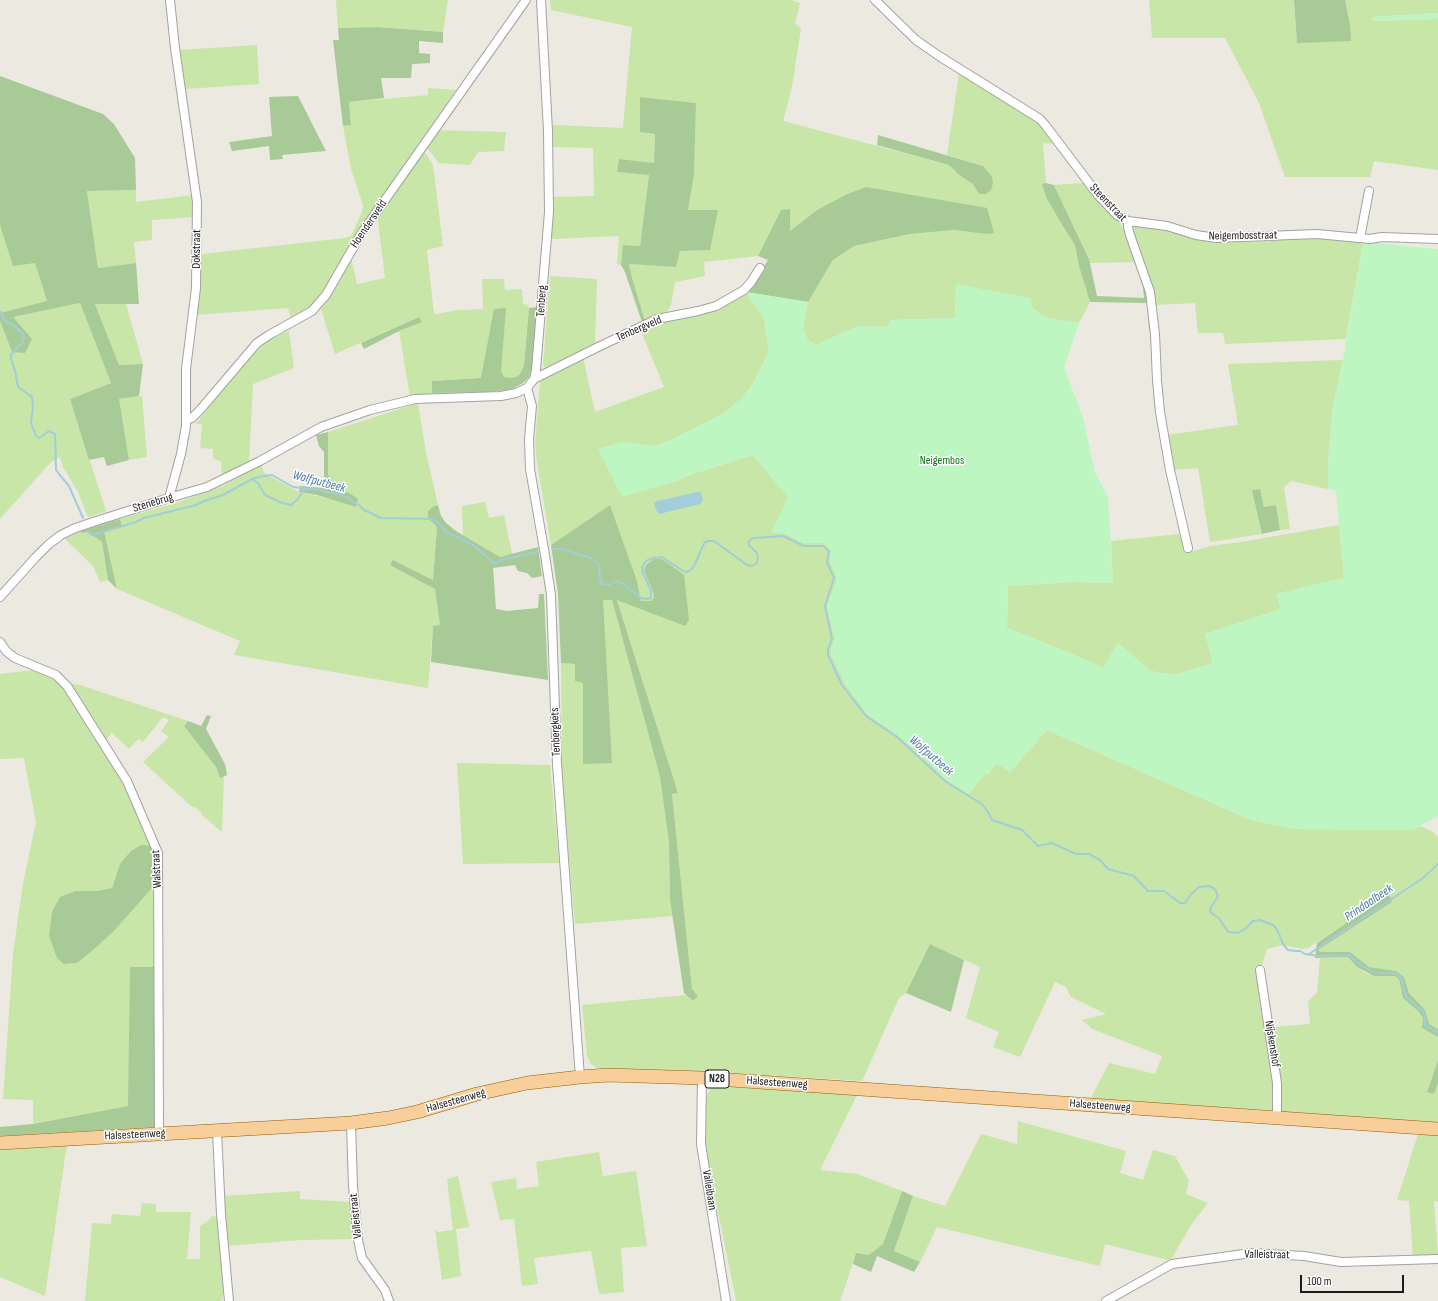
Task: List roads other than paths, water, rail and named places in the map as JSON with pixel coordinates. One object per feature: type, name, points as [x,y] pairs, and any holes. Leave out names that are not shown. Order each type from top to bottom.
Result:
[{"type":"main road","name":"Halsesteenweg","points":[[0,1143],[217,1132],[351,1123],[417,1112],[477,1094],[528,1083],[580,1076],[636,1075],[702,1078],[1438,1129]]},
{"type":"street","name":"Dokstraat","points":[[169,498],[181,454],[186,420],[186,369],[196,288],[197,202],[174,48],[170,0]]},
{"type":"street","name":"Hoendersveld","points":[[186,420],[192,418],[200,410],[257,344],[269,335],[312,311],[326,295],[361,234],[526,0]]},
{"type":"street","name":"Tenberg","points":[[527,388],[534,379],[538,357],[549,212],[548,131],[541,0]]},
{"type":"street","name":"Steenstraat","points":[[875,0],[916,40],[1040,119],[1098,195],[1117,215],[1128,220],[1130,235],[1150,292],[1155,334],[1160,412],[1170,470],[1188,548]]},
{"type":"street","points":[[1360,238],[1369,191]]},
{"type":"street","name":"Neigembosstraat","points":[[1128,220],[1167,226],[1196,235],[1216,238],[1317,234],[1370,239],[1382,237],[1438,239]]},
{"type":"street","name":"Tenbergveld","points":[[534,379],[657,319],[716,306],[744,290],[760,268]]},
{"type":"street","name":"Stenebrug","points":[[0,596],[35,558],[61,535],[93,522],[208,487],[260,461],[321,427],[370,410],[415,399],[501,396],[516,393],[527,388]]},
{"type":"street","name":"Tenbergkets","points":[[527,388],[532,406],[529,439],[530,469],[551,595],[557,764],[580,1076]]},
{"type":"street","name":"Walstraat","points":[[0,642],[6,651],[15,658],[56,675],[67,686],[127,781],[158,853],[160,1134]]},
{"type":"street","name":"Nijskenshof","points":[[1260,970],[1278,1083],[1277,1118]]},
{"type":"street","name":"Valleibaan","points":[[702,1078],[701,1144],[726,1301]]},
{"type":"street","name":"Valleistraat","points":[[351,1123],[353,1186],[358,1240],[362,1258],[385,1290],[389,1301]]},
{"type":"street","points":[[217,1132],[221,1214],[229,1301]]},
{"type":"street","name":"Valleistraat","points":[[1106,1301],[1172,1264],[1250,1253],[1304,1256],[1341,1262],[1438,1259]]},
{"type":"water","points":[[701,492],[703,501],[700,504],[659,514],[655,508],[654,503],[657,501]]},
{"type":"waterway","name":"Wolfputbeek","points":[[0,311],[5,321],[16,327],[24,335],[23,342],[11,355],[18,387],[32,397],[33,406],[31,423],[36,436],[39,438],[49,431],[55,434],[56,470],[69,486],[83,518]]},
{"type":"waterway","name":"Wolfputbeek","points":[[87,531],[92,535],[136,522],[144,518],[196,505],[223,495],[252,479],[272,475],[293,487],[319,490],[342,495],[359,505],[364,510],[381,518],[432,519],[439,523],[445,531],[473,545],[495,564],[501,560],[537,552]]},
{"type":"waterway","points":[[252,479],[258,483],[265,495],[282,503],[291,505],[297,500],[305,489]]},
{"type":"waterway","name":"Wolfputbeek","points":[[552,549],[562,549],[591,558],[599,565],[602,584],[609,585],[616,581],[622,583],[641,598],[647,599],[651,598],[651,591],[642,571],[643,565],[646,561],[653,558],[662,557],[683,571],[687,572],[691,570],[695,564],[705,542],[714,541],[747,565],[752,566],[757,563],[758,558],[757,553],[749,545],[749,541],[753,538],[783,536],[804,546],[823,546],[829,551],[827,562],[834,578],[825,606],[832,639],[828,649],[828,655],[842,685],[866,716],[897,737],[946,782],[982,804],[992,820],[1022,830],[1038,846],[1052,843],[1076,854],[1089,854],[1100,860],[1108,869],[1134,876],[1148,891],[1164,891],[1180,903],[1185,903],[1191,894],[1199,887],[1209,886],[1215,889],[1218,896],[1210,909],[1211,913],[1219,918],[1228,932],[1238,933],[1253,921],[1260,920],[1273,925],[1276,928],[1283,944],[1288,950],[1300,951],[1305,954],[1319,956],[1349,955],[1359,964],[1375,973],[1395,973],[1401,978],[1406,997],[1422,1011],[1425,1017],[1425,1025],[1438,1033]]},
{"type":"waterway","name":"Prindaalbeek","points":[[1309,954],[1423,878],[1438,864]]},
{"type":"park label","name":"Neigembos","points":[[942,461]]}]
